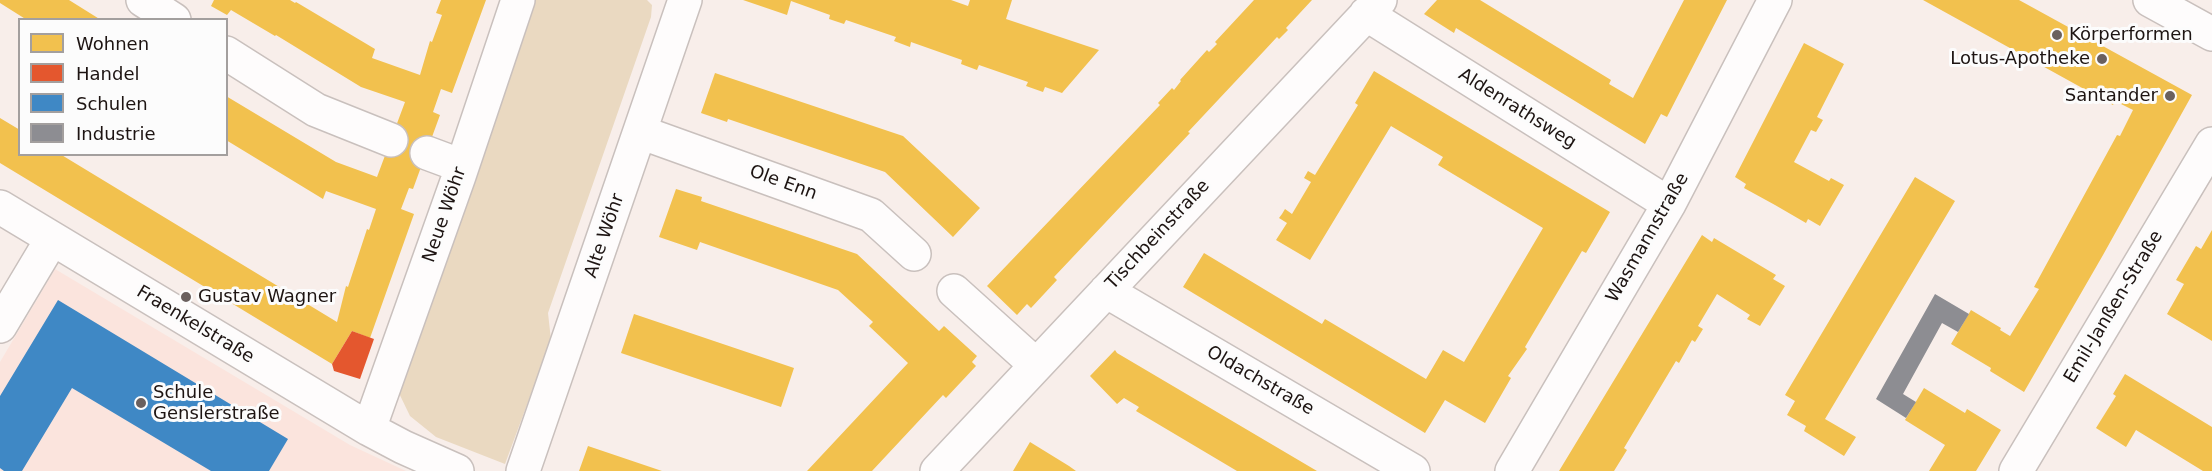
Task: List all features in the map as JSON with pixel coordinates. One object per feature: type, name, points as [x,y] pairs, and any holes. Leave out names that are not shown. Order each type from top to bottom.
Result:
[{"type":"street","points":[[144,0],[171,18]]},
{"type":"street","name":"Neue Wöhr","points":[[369,429],[518,0]]},
{"type":"street","name":"Alte Wöhr","points":[[523,471],[685,0]]},
{"type":"street","name":"Wasmannstraße","points":[[1512,471],[1669,204],[1775,0]]},
{"type":"street","points":[[2150,0],[2187,9],[2212,34]]},
{"type":"street","name":"Aldenrathsweg","points":[[1373,7],[1669,204]]},
{"type":"street","name":"Tischbeinstraße","points":[[938,471],[1373,7]]},
{"type":"street","points":[[228,54],[316,110],[391,140]]},
{"type":"street","name":"Ole Enn","points":[[640,132],[871,215],[914,254]]},
{"type":"street","name":"Emil-Janßen-Straße","points":[[2016,471],[2212,144]]},
{"type":"street","points":[[427,153],[462,166]]},
{"type":"street","name":"Fraenkelstraße","points":[[0,207],[369,429],[457,471]]},
{"type":"street","points":[[0,326],[52,239]]},
{"type":"street","points":[[954,291],[1036,365]]},
{"type":"street","name":"Oldachstraße","points":[[1106,291],[1413,471]]},
{"type":"shaded area","points":[[528,0],[647,0],[652,5],[651,17],[548,313],[551,340],[505,464],[436,437],[410,416],[396,387]]},
{"type":"shaded area","name":"Schule Genslerstraße","points":[[55,269],[350,445],[406,471],[0,471],[0,362]]},
{"type":"building: Wohnen","points":[[0,0],[69,0],[98,18],[24,18],[0,3]]},
{"type":"building: Wohnen","points":[[214,0],[290,0],[375,49],[372,58],[420,75],[430,41],[432,42],[442,15],[436,13],[441,0],[486,0],[452,93],[441,89],[433,112],[440,115],[413,189],[409,188],[401,209],[414,214],[370,338],[352,331],[332,364],[0,163],[0,118],[18,129],[18,156],[63,156],[337,322],[346,286],[348,287],[376,209],[326,191],[323,199],[228,141],[228,97],[336,162],[377,177],[405,102],[361,87],[231,10],[227,15],[211,6]]},
{"type":"building: Wohnen","points":[[743,0],[951,0],[968,6],[970,0],[1012,0],[1006,19],[1099,50],[1062,93],[1045,87],[1043,92],[1026,86],[1028,82],[979,65],[977,70],[961,64],[962,60],[911,42],[910,47],[894,41],[896,37],[846,20],[844,24],[829,19],[830,15],[791,1],[787,15]]},
{"type":"building: Wohnen","points":[[1254,0],[1312,0],[1286,28],[1288,30],[1279,39],[1277,37],[1054,277],[1057,280],[1031,308],[1027,304],[1017,315],[987,286],[1160,105],[1158,103],[1172,88],[1174,90],[1207,50],[1209,52],[1217,44],[1215,42]]},
{"type":"building: Wohnen","points":[[1437,0],[1480,0],[1611,80],[1609,84],[1633,98],[1684,0],[1727,0],[1667,117],[1661,114],[1645,144],[1456,28],[1454,33],[1424,14]]},
{"type":"building: Wohnen","points":[[1923,0],[2019,0],[2192,95],[2024,392],[1990,371],[1991,368],[1951,344],[1971,310],[2010,336],[2039,289],[2034,287],[2133,110],[2115,101],[2113,105]]},
{"type":"building: Wohnen","points":[[1804,43],[1844,64],[1817,117],[1823,120],[1816,132],[1811,130],[1794,162],[1829,181],[1831,178],[1844,185],[1820,226],[1808,219],[1806,223],[1744,188],[1746,184],[1735,177]]},
{"type":"building: Wohnen","points":[[1374,71],[1610,212],[1586,253],[1582,251],[1525,347],[1527,349],[1508,376],[1511,378],[1485,423],[1445,400],[1425,433],[1183,287],[1204,253],[1322,324],[1325,319],[1426,379],[1443,350],[1464,362],[1543,228],[1438,165],[1443,157],[1391,126],[1310,260],[1276,240],[1287,223],[1279,218],[1285,209],[1292,214],[1311,182],[1304,178],[1308,171],[1315,175],[1358,105],[1355,103]]},
{"type":"building: Wohnen","points":[[715,73],[903,136],[980,208],[953,237],[885,172],[728,119],[727,122],[701,113]]},
{"type":"building: Wohnen","points":[[1915,177],[1955,201],[1825,419],[1856,437],[1844,456],[1804,431],[1806,426],[1787,415],[1795,401],[1785,395]]},
{"type":"building: Wohnen","points":[[676,189],[702,197],[701,201],[857,254],[939,331],[944,326],[977,356],[972,362],[976,366],[946,398],[943,395],[872,471],[807,471],[908,363],[869,326],[873,322],[838,290],[700,242],[697,250],[659,237]]},
{"type":"building: Wohnen","points":[[2212,230],[2212,341],[2167,314],[2184,284],[2176,280],[2196,246],[2201,249]]},
{"type":"building: Wohnen","points":[[1702,235],[1712,242],[1714,238],[1776,275],[1773,279],[1785,286],[1760,326],[1747,319],[1750,315],[1717,294],[1698,326],[1703,329],[1695,342],[1692,340],[1679,363],[1676,361],[1624,448],[1627,450],[1614,471],[1559,471]]},
{"type":"building: Wohnen","points":[[634,314],[794,368],[781,407],[621,353]]},
{"type":"building: Wohnen","points":[[1115,350],[1317,471],[1237,471],[1136,411],[1139,407],[1124,398],[1117,404],[1090,376]]},
{"type":"building: Wohnen","points":[[2125,374],[2212,427],[2212,471],[2203,471],[2136,430],[2126,447],[2096,428],[2116,396],[2113,394]]},
{"type":"building: Wohnen","points":[[1924,388],[1965,413],[1967,409],[2001,430],[1976,471],[1929,471],[1945,445],[1905,420]]},
{"type":"building: Wohnen","points":[[1030,442],[1069,466],[1076,471],[1013,471]]},
{"type":"building: Wohnen","points":[[588,446],[662,471],[579,471]]},
{"type":"building: Handel","points":[[352,331],[374,339],[360,379],[334,371],[332,364]]},
{"type":"building: Schulen","points":[[58,300],[288,439],[269,471],[211,471],[72,388],[22,471],[4,471],[0,468],[0,396]]},
{"type":"building: Industrie","points":[[1935,294],[1969,314],[1958,332],[1942,323],[1903,394],[1916,402],[1906,418],[1876,399]]},
{"type":"place","name":"Körperformen","points":[[2057,35]]},
{"type":"place","name":"Lotus-Apotheke","points":[[2102,59]]},
{"type":"place","name":"Santander","points":[[2170,96]]},
{"type":"place","name":"Gustav Wagner","points":[[186,297]]},
{"type":"place","name":"Schule Genslerstraße","points":[[141,403]]}]
